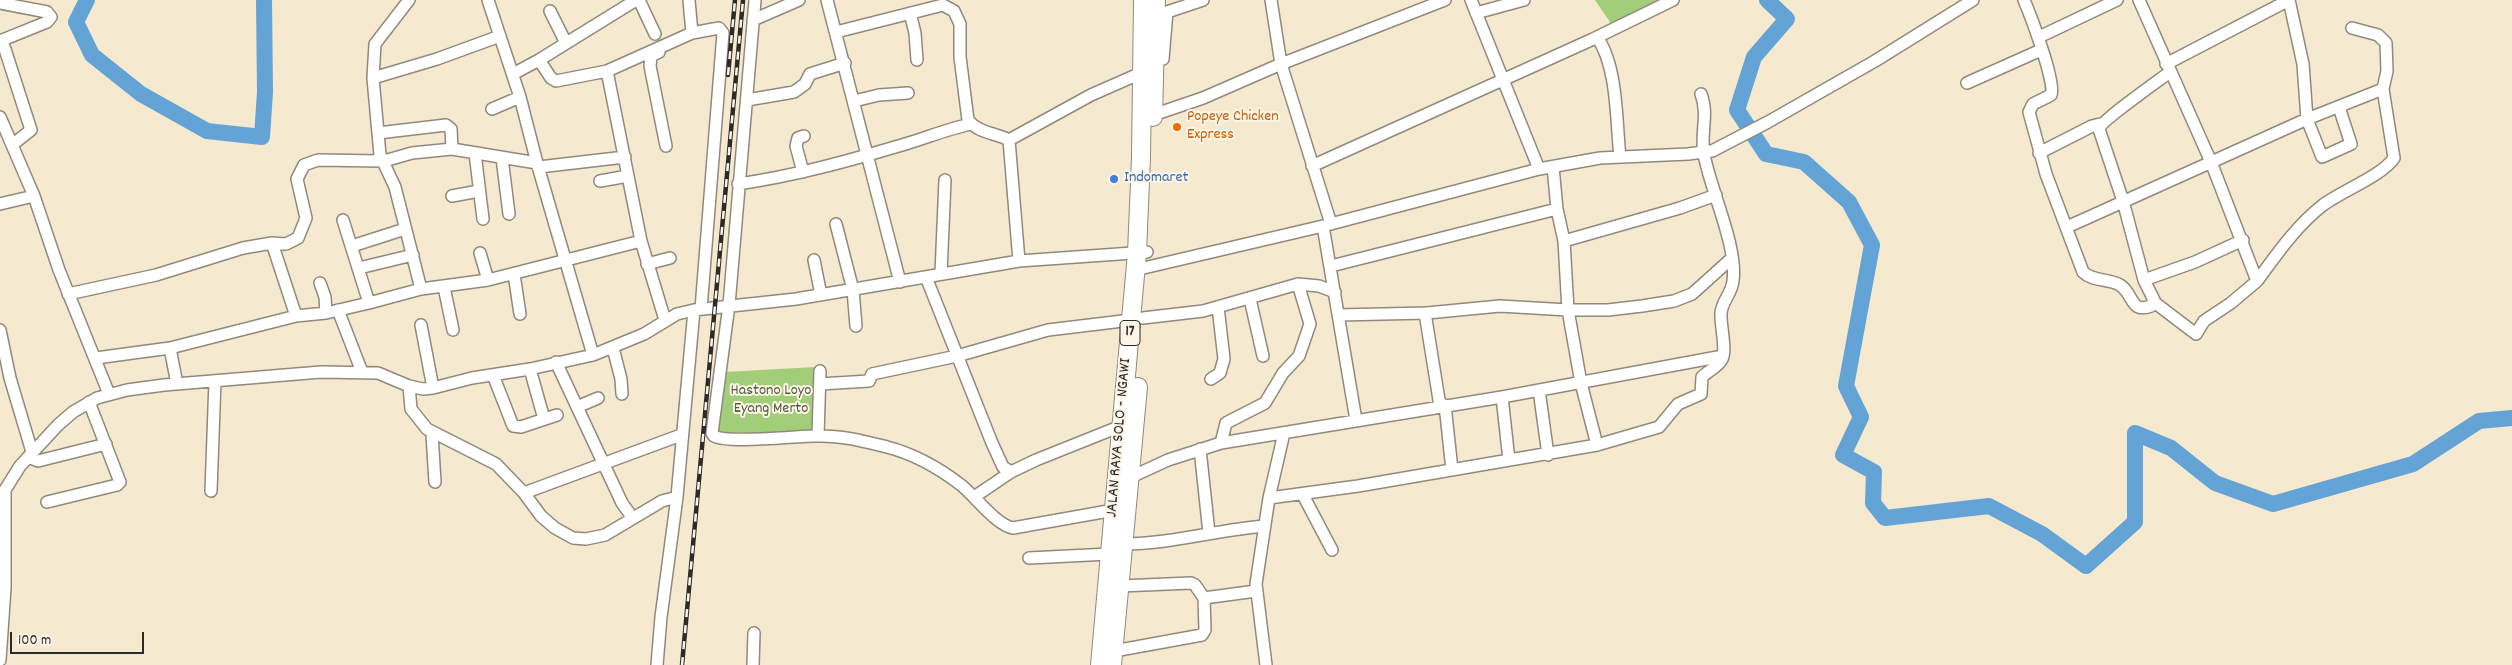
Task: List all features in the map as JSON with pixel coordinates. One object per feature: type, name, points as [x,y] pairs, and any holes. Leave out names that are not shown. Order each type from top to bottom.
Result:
[{"type":"highway","name":"JALAN RAYA SOLO - NGAWI","points":[[1141,261],[1143,0]]},
{"type":"highway","name":"JALAN RAYA SOLO - NGAWI","points":[[1100,665],[1116,549],[1129,478],[1141,261],[1156,114],[1156,0]]},
{"type":"highway","name":"JALAN RAYA SOLO - NGAWI","points":[[1113,658],[1120,586],[1114,510],[1121,426],[1137,319]]},
{"type":"street","points":[[409,0],[375,44],[373,78],[378,133],[383,161],[395,187],[421,288]]},
{"type":"street","points":[[488,0],[520,97],[593,355]]},
{"type":"street","points":[[513,74],[637,0],[655,34]]},
{"type":"street","points":[[666,146],[650,59],[653,54],[685,43],[690,34],[689,0]]},
{"type":"street","points":[[755,0],[729,305],[712,433],[714,436],[750,439],[818,436],[848,438],[905,453],[936,468],[974,496],[1000,522],[1013,528],[1114,510]]},
{"type":"street","points":[[753,20],[799,0]]},
{"type":"street","points":[[827,0],[845,63],[900,282]]},
{"type":"street","points":[[1203,0],[1167,12],[1156,114],[1212,94],[1281,64],[1445,0]]},
{"type":"street","points":[[1271,0],[1281,64],[1312,166],[1327,225],[1330,266],[1356,420]]},
{"type":"street","points":[[1471,0],[1539,169]]},
{"type":"street","points":[[1476,13],[1524,0]]},
{"type":"street","points":[[1312,166],[1597,38],[1673,0]]},
{"type":"street","points":[[0,660],[4,588],[2,485],[64,419],[89,402],[109,394],[178,384],[321,372],[378,373],[410,386],[423,389],[433,388],[593,355],[644,334],[665,320],[698,309],[821,295],[1020,261],[1141,261],[1327,225],[1539,169],[1588,160],[1704,153],[1720,148],[1758,127],[1921,34],[1973,0]]},
{"type":"street","points":[[2024,0],[2039,37],[2053,90],[2051,96],[2033,104],[2029,109],[2039,153],[2080,266],[2087,276],[2118,284],[2138,309],[2145,308],[2154,302]]},
{"type":"street","points":[[2039,37],[2117,0]]},
{"type":"street","points":[[2139,0],[2211,162],[2243,240],[2257,281]]},
{"type":"street","points":[[2039,153],[2100,124],[2168,68],[2289,0],[2303,64],[2307,118],[2322,157],[2351,144],[2339,107]]},
{"type":"street","points":[[0,3],[47,12],[51,17],[47,22],[1,41],[31,130],[12,145]]},
{"type":"street","points":[[836,32],[910,13],[928,4],[949,7],[960,24],[961,67],[966,114],[971,124]]},
{"type":"street","points":[[550,11],[566,43]]},
{"type":"street","points":[[910,13],[916,38],[917,60]]},
{"type":"street","points":[[539,60],[551,78],[556,81],[607,71],[690,34],[718,28],[723,33],[698,309],[681,435],[677,498],[661,617],[657,665]]},
{"type":"street","points":[[2100,124],[2100,135],[2123,201],[2144,280],[2154,302],[2196,334],[2204,321],[2232,303],[2257,281],[2293,234],[2311,215],[2384,168],[2394,158],[2383,89],[2387,71],[2386,43],[2378,35],[2352,28]]},
{"type":"street","points":[[373,78],[437,59],[500,36]]},
{"type":"street","points":[[1597,38],[1605,53],[1613,86],[1620,157]]},
{"type":"street","points":[[1967,83],[2041,50]]},
{"type":"street","points":[[747,100],[794,92],[805,84],[810,74],[845,63]]},
{"type":"street","points":[[607,71],[641,241],[665,320]]},
{"type":"street","points":[[1008,140],[1083,99],[1141,73]]},
{"type":"street","points":[[2066,227],[2307,118],[2383,89]]},
{"type":"street","points":[[854,101],[880,94],[908,93]]},
{"type":"street","points":[[1269,498],[1303,495],[1596,445],[1662,425],[1678,404],[1701,394],[1702,377],[1718,364],[1723,356],[1721,314],[1734,281],[1732,258],[1704,153],[1706,112],[1700,94]]},
{"type":"street","points":[[492,109],[520,97]]},
{"type":"street","points":[[0,117],[34,196],[68,294],[96,358],[109,394]]},
{"type":"street","points":[[378,133],[446,124],[451,129],[452,149]]},
{"type":"street","points":[[738,184],[803,172],[921,140],[940,131],[971,124],[1008,140]]},
{"type":"street","points":[[803,172],[796,146],[798,138],[804,136]]},
{"type":"street","points":[[1008,140],[1020,261]]},
{"type":"street","points":[[68,294],[156,275],[243,248],[272,243],[286,244],[298,238],[303,230],[306,218],[297,179],[304,165],[318,160],[383,161],[412,153],[452,149],[538,165],[625,157]]},
{"type":"street","points":[[475,153],[483,218]]},
{"type":"street","points":[[502,158],[509,214]]},
{"type":"street","points":[[1553,167],[1557,209],[1564,241],[1568,310],[1581,383],[1596,445]]},
{"type":"street","points":[[600,181],[628,176]]},
{"type":"street","points":[[941,274],[945,180]]},
{"type":"street","points":[[452,196],[479,192]]},
{"type":"street","points":[[1564,241],[1680,208],[1716,195]]},
{"type":"street","points":[[0,204],[34,196]]},
{"type":"street","points":[[1330,266],[1557,209]]},
{"type":"street","points":[[343,220],[370,303]]},
{"type":"street","points":[[836,224],[853,290],[856,326]]},
{"type":"street","points":[[352,246],[405,229]]},
{"type":"street","points":[[2144,280],[2195,262],[2243,240]]},
{"type":"street","points":[[96,358],[170,348],[296,316],[326,313],[370,303],[421,288],[444,287],[488,280],[641,241]]},
{"type":"street","points":[[272,243],[296,316]]},
{"type":"street","points":[[480,253],[488,280]]},
{"type":"street","points":[[359,268],[413,255]]},
{"type":"street","points":[[648,264],[670,258]]},
{"type":"street","points":[[1338,315],[1425,314],[1500,306],[1608,310],[1642,306],[1686,298],[1732,258]]},
{"type":"street","points":[[814,260],[821,295]]},
{"type":"street","points":[[514,274],[520,314]]},
{"type":"street","points":[[926,277],[1000,462],[1011,472]]},
{"type":"street","points":[[320,283],[325,297],[326,313]]},
{"type":"street","points":[[820,384],[869,381],[872,374],[957,356],[1048,330],[1218,307],[1298,284],[1319,286],[1335,292]]},
{"type":"street","points":[[1221,443],[1226,423],[1265,403],[1283,373],[1299,356],[1310,324],[1298,284]]},
{"type":"street","points":[[444,287],[453,330]]},
{"type":"street","points":[[1250,299],[1263,356]]},
{"type":"street","points":[[1211,379],[1220,373],[1224,359],[1218,307]]},
{"type":"street","points":[[338,310],[362,372]]},
{"type":"street","points":[[1425,314],[1443,406],[1452,470]]},
{"type":"street","points":[[421,325],[433,388]]},
{"type":"street","points":[[0,330],[10,378],[30,454],[38,461],[106,444]]},
{"type":"street","points":[[170,348],[178,384]]},
{"type":"street","points":[[612,348],[621,379],[622,394]]},
{"type":"street","points":[[1129,478],[1168,460],[1221,443],[1502,397],[1723,356]]},
{"type":"street","points":[[556,362],[622,504],[632,517]]},
{"type":"street","points":[[530,369],[544,419]]},
{"type":"street","points":[[818,436],[820,371]]},
{"type":"street","points":[[493,375],[513,426],[521,428],[557,415]]},
{"type":"street","points":[[210,491],[214,381]]},
{"type":"street","points":[[410,386],[411,409],[419,422],[432,434],[453,440],[496,464],[524,492],[541,516],[555,528],[573,538],[586,539],[604,535],[662,501],[677,498]]},
{"type":"street","points":[[1539,390],[1548,454]]},
{"type":"street","points":[[1502,397],[1509,460]]},
{"type":"street","points":[[577,407],[598,398]]},
{"type":"street","points":[[47,502],[117,485],[120,482],[89,402]]},
{"type":"street","points":[[974,496],[1011,472],[1036,460],[1121,426]]},
{"type":"street","points":[[1266,665],[1256,591],[1264,526],[1284,432]]},
{"type":"street","points":[[432,434],[435,482]]},
{"type":"street","points":[[524,492],[681,435]]},
{"type":"street","points":[[1200,449],[1209,533]]},
{"type":"street","points":[[1303,495],[1332,550]]},
{"type":"street","points":[[1029,558],[1116,549],[1209,533],[1264,526]]},
{"type":"street","points":[[1113,658],[1202,635],[1205,630],[1204,598],[1195,585],[1120,586]]},
{"type":"street","points":[[1204,598],[1256,591]]},
{"type":"street","points":[[753,665],[754,633]]},
{"type":"green space","points":[[1595,0],[1658,0],[1612,25]]},
{"type":"green space","name":"Hastono Loyo Eyang Merto","points":[[816,367],[815,433],[725,435],[717,431],[725,372]]},
{"type":"waterway","points":[[87,0],[76,22],[92,55],[141,94],[207,131],[262,137],[265,92],[264,0]]},
{"type":"waterway","points":[[1767,0],[1787,19],[1754,57],[1737,110],[1766,154],[1804,162],[1849,202],[1872,245],[1846,386],[1861,417],[1843,455],[1874,472],[1873,503],[1885,518],[1989,506],[2042,534],[2086,566],[2135,522],[2135,433],[2171,448],[2215,483],[2273,504],[2413,464],[2479,421],[2512,418]]},
{"type":"railway","points":[[728,75],[735,0]]},
{"type":"railway","points":[[682,665],[743,0]]},
{"type":"place","name":"Popeye Chicken Express","points":[[1177,127]]},
{"type":"place","name":"Indomaret","points":[[1114,179]]}]
